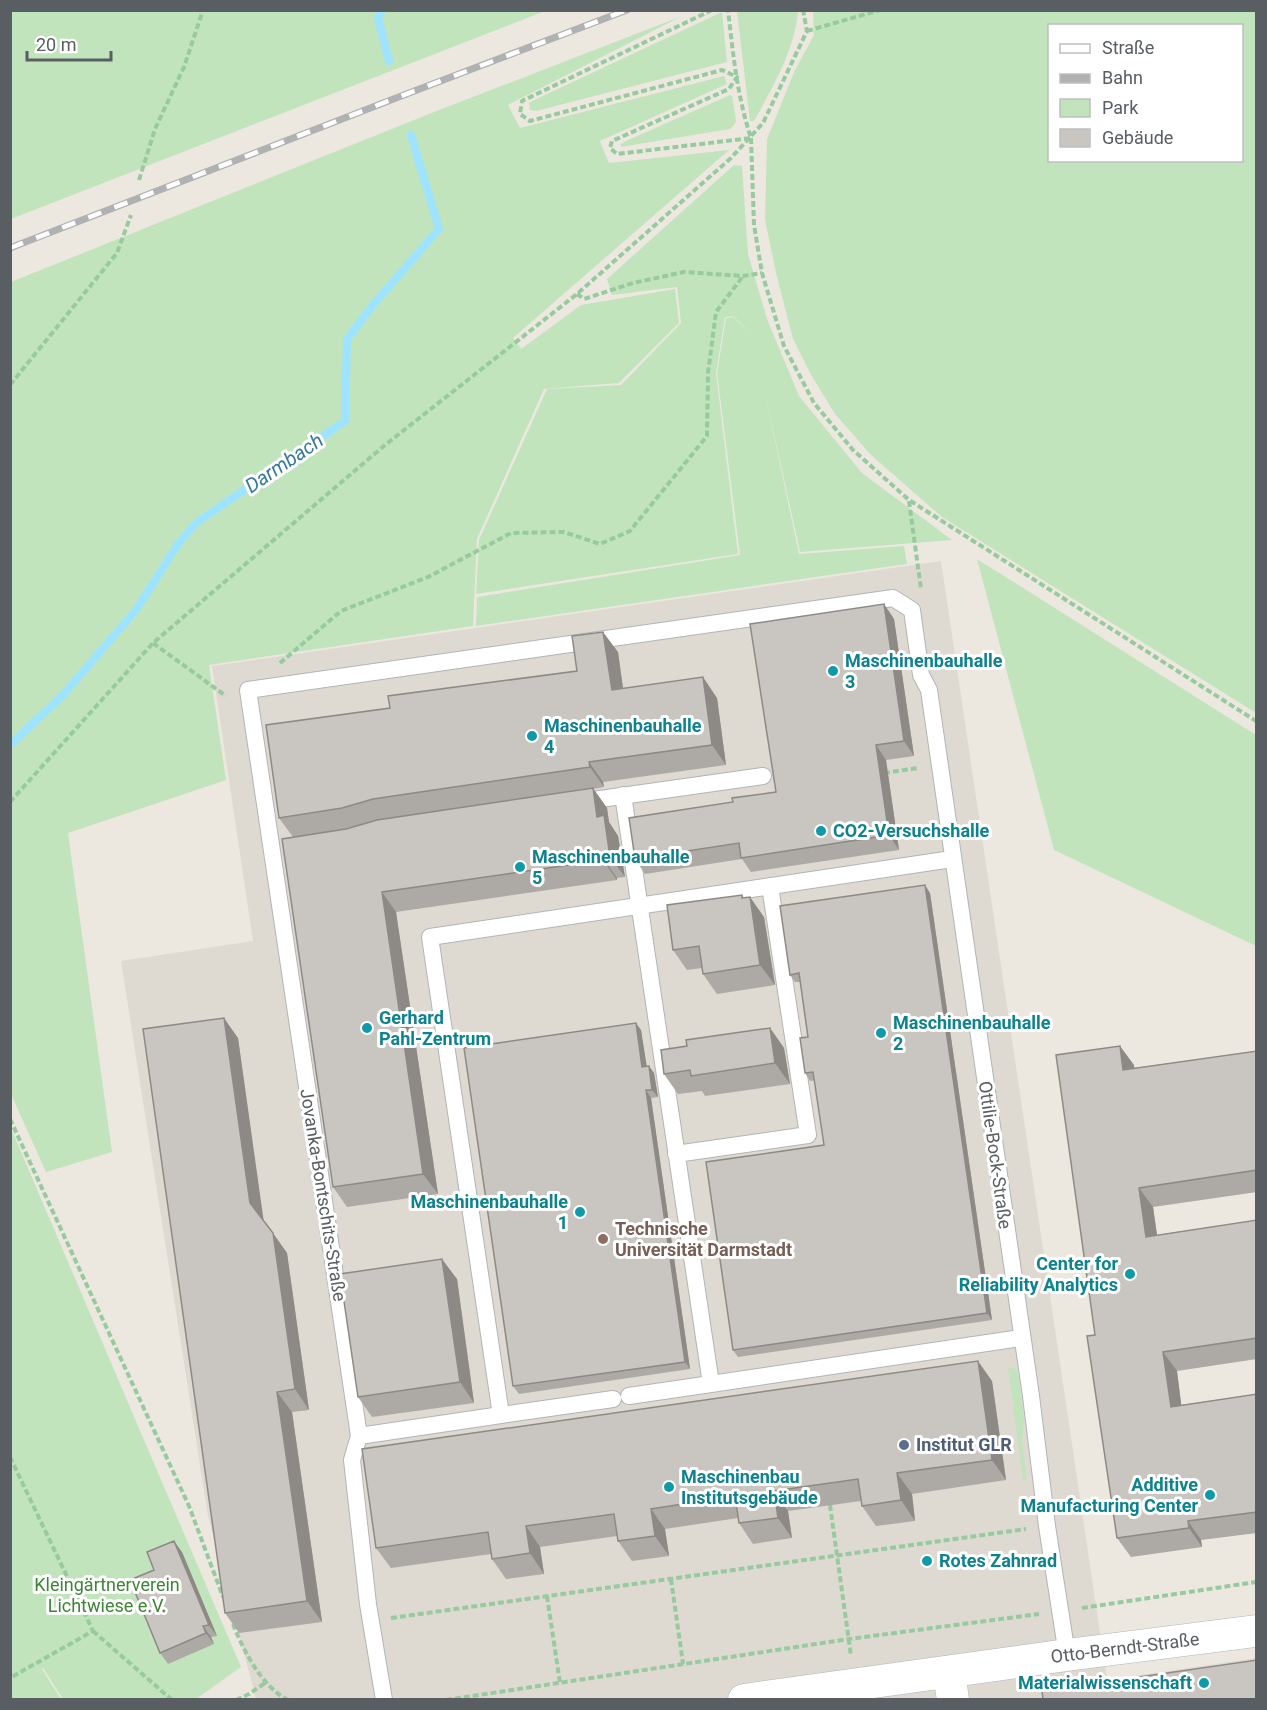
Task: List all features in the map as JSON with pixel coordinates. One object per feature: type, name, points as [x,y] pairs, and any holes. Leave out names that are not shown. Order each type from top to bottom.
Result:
[{"type":"street","name":"Otto-Berndt-Straße","points":[[744,1700],[951,1686],[1067,1655],[1257,1631]]},
{"type":"lane","name":"Ottilie-Bock-Straße","points":[[248,690],[893,598],[912,610],[921,675],[929,690],[1067,1655]]},
{"type":"lane","name":"Jovanka-Bontschits-Straße","points":[[248,690],[277,851],[359,1436],[352,1460],[371,1621],[384,1700]]},
{"type":"lane","points":[[564,804],[763,776]]},
{"type":"lane","points":[[623,795],[711,1384]]},
{"type":"lane","points":[[501,1415],[430,937],[952,859]]},
{"type":"lane","points":[[676,1154],[808,1135],[770,886]]},
{"type":"lane","points":[[359,1436],[1022,1338]]},
{"type":"path","points":[[139,180],[154,129],[184,67],[203,10]]},
{"type":"path","points":[[712,10],[522,101],[520,114],[530,121],[722,70],[737,77]]},
{"type":"path","points":[[728,10],[742,112],[750,138],[754,225],[762,273],[784,346],[814,403],[853,450],[909,500],[1257,721]]},
{"type":"path","points":[[10,802],[153,643],[385,445],[577,294],[731,159],[763,123],[807,31],[803,10]]},
{"type":"path","points":[[807,31],[880,10]]},
{"type":"path","points":[[737,77],[729,89],[612,141],[610,148],[617,154],[750,138]]},
{"type":"path","points":[[10,385],[117,253],[131,215]]},
{"type":"path","points":[[577,294],[584,299],[633,283],[684,272],[743,276],[762,273]]},
{"type":"path","points":[[153,643],[225,696],[248,690],[340,611],[428,576],[511,533],[564,532],[600,544],[630,531],[707,436],[708,373],[716,312],[743,276]]},
{"type":"path","points":[[882,774],[939,765]]},
{"type":"path","points":[[10,1119],[189,1506],[227,1606]]},
{"type":"path","points":[[10,1458],[93,1631],[172,1700]]},
{"type":"path","points":[[830,1505],[851,1659]]},
{"type":"path","points":[[371,1621],[1047,1526]]},
{"type":"path","points":[[670,1579],[683,1664]]},
{"type":"path","points":[[446,1700],[849,1639],[1257,1582]]},
{"type":"path","points":[[547,1596],[560,1683]]},
{"type":"path","points":[[231,1617],[239,1639],[265,1683],[288,1700]]},
{"type":"path","points":[[10,1678],[93,1631]]},
{"type":"path","points":[[236,1700],[265,1683]]},
{"type":"shaded area","name":"Technische Universität Darmstadt","points":[[941,561],[1107,1680],[1256,1658],[1256,1699],[256,1699],[208,1516],[121,961],[253,941],[212,666]]},
{"type":"green space","points":[[11,10],[545,10],[545,11],[11,219]]},
{"type":"green space","points":[[737,11],[798,11],[793,39],[783,66],[753,121],[750,121]]},
{"type":"green space","points":[[813,11],[1256,11],[1256,713],[942,517],[871,455],[835,414],[793,339],[765,220],[767,139],[795,70],[814,35]]},
{"type":"green space","points":[[722,12],[727,62],[536,111],[530,110],[529,103],[532,101]]},
{"type":"green space","points":[[682,16],[508,105],[520,128],[724,76],[727,84],[600,141],[609,163],[729,150],[513,338],[521,349],[581,305],[675,289],[679,323],[619,383],[544,389],[477,539],[473,626],[209,665],[226,780],[68,833],[112,1152],[46,1172],[10,1092],[11,282],[429,114]]},
{"type":"green space","points":[[730,95],[736,120],[730,129],[621,147],[621,144],[626,141]]},
{"type":"green space","points":[[734,165],[742,166],[748,254],[767,319],[799,396],[862,473],[952,540],[800,552],[765,393],[799,554],[904,546],[907,564],[476,626],[477,597],[740,555],[717,373],[726,318],[733,317],[754,336],[733,316],[725,317],[716,373],[738,554],[476,594],[479,540],[547,389],[621,385],[681,323],[677,287],[612,295],[607,279]]},
{"type":"green space","points":[[977,559],[1256,735],[1256,946],[1054,850]]},
{"type":"green space","name":"Kleingärtnerverein Lichtwiese e.V.","points":[[10,1126],[241,1667],[196,1699],[63,1699],[43,1668],[28,1677],[42,1669],[61,1699],[11,1699]]},
{"type":"green space","points":[[1008,1367],[1016,1369],[1018,1374],[1024,1419],[1022,1440],[1027,1480],[1023,1481]]},
{"type":"building","points":[[884,604],[904,741],[876,745],[889,835],[741,858],[739,843],[635,859],[629,818],[733,802],[732,798],[776,792],[750,624]]},
{"type":"building","name":"Maschinenbauhalle 4","points":[[603,632],[612,690],[703,677],[712,745],[589,762],[590,767],[373,799],[342,808],[279,818],[266,725],[390,708],[388,696],[577,671],[572,636]]},
{"type":"building","points":[[593,788],[597,817],[604,815],[610,857],[603,858],[603,860],[382,892],[423,1174],[333,1187],[282,839],[346,829],[377,820]]},
{"type":"building","name":"Maschinenbauhalle 2","points":[[925,885],[987,1313],[733,1350],[706,1162],[824,1145],[813,1072],[805,1073],[800,1038],[808,1037],[799,973],[790,975],[780,906]]},
{"type":"building","points":[[742,895],[742,898],[750,897],[760,965],[703,974],[699,946],[673,950],[667,905]]},
{"type":"building","points":[[224,1018],[250,1203],[273,1233],[295,1389],[277,1392],[307,1601],[225,1613],[143,1029]]},
{"type":"building","name":"Maschinenbauhalle 1","points":[[636,1023],[642,1067],[649,1066],[652,1090],[646,1090],[685,1362],[513,1386],[464,1048]]},
{"type":"building","points":[[770,1028],[775,1063],[691,1076],[690,1070],[664,1074],[661,1050],[687,1046],[686,1040]]},
{"type":"building","points":[[1120,1046],[1123,1070],[1257,1051],[1257,1170],[1139,1188],[1146,1237],[1257,1220],[1257,1338],[1163,1352],[1171,1407],[1257,1394],[1257,1512],[1188,1521],[1189,1528],[1117,1538],[1087,1336],[1095,1335],[1056,1055]]},
{"type":"building","points":[[442,1259],[460,1382],[358,1397],[340,1274]]},
{"type":"building","name":"Maschinenbau Institutsgebäude","points":[[978,1361],[992,1460],[897,1473],[901,1500],[862,1506],[858,1479],[774,1491],[778,1518],[739,1523],[735,1496],[651,1509],[655,1536],[618,1541],[614,1514],[526,1526],[530,1553],[492,1559],[488,1532],[376,1548],[362,1449]]},
{"type":"building","points":[[174,1541],[209,1625],[203,1626],[206,1633],[160,1653],[130,1580],[154,1570],[147,1552]]},
{"type":"building","name":"Materialwissenschaft","points":[[1257,1660],[1257,1700],[1043,1700],[1042,1691]]},
{"type":"waterway","name":"Darmbach","points":[[382,10],[378,18],[389,61]]},
{"type":"waterway","name":"Darmbach","points":[[10,745],[62,696],[136,610],[178,544],[196,523],[345,421],[347,339],[373,305],[439,229],[411,135]]},
{"type":"railway","points":[[10,248],[627,10]]},
{"type":"place","name":"Maschinenbauhalle 3","points":[[833,671]]},
{"type":"place","name":"Maschinenbauhalle 4","points":[[532,736]]},
{"type":"place","name":"CO2-Versuchshalle","points":[[821,831]]},
{"type":"place","name":"Maschinenbauhalle 5","points":[[520,867]]},
{"type":"place","name":"Gerhard Pahl-Zentrum","points":[[367,1028]]},
{"type":"place","name":"Maschinenbauhalle 2","points":[[881,1033]]},
{"type":"place","name":"Maschinenbauhalle 1","points":[[580,1212]]},
{"type":"place","name":"Technische Universität Darmstadt","points":[[603,1239]]},
{"type":"place","name":"Center for Reliability Analytics","points":[[1130,1274]]},
{"type":"place","name":"Institut GLR","points":[[904,1445]]},
{"type":"place","name":"Maschinenbau Institutsgebäude","points":[[669,1487]]},
{"type":"place","name":"Additive Manufacturing Center","points":[[1210,1495]]},
{"type":"place","name":"Rotes Zahnrad","points":[[927,1561]]},
{"type":"place","name":"Materialwissenschaft","points":[[1204,1683]]}]
